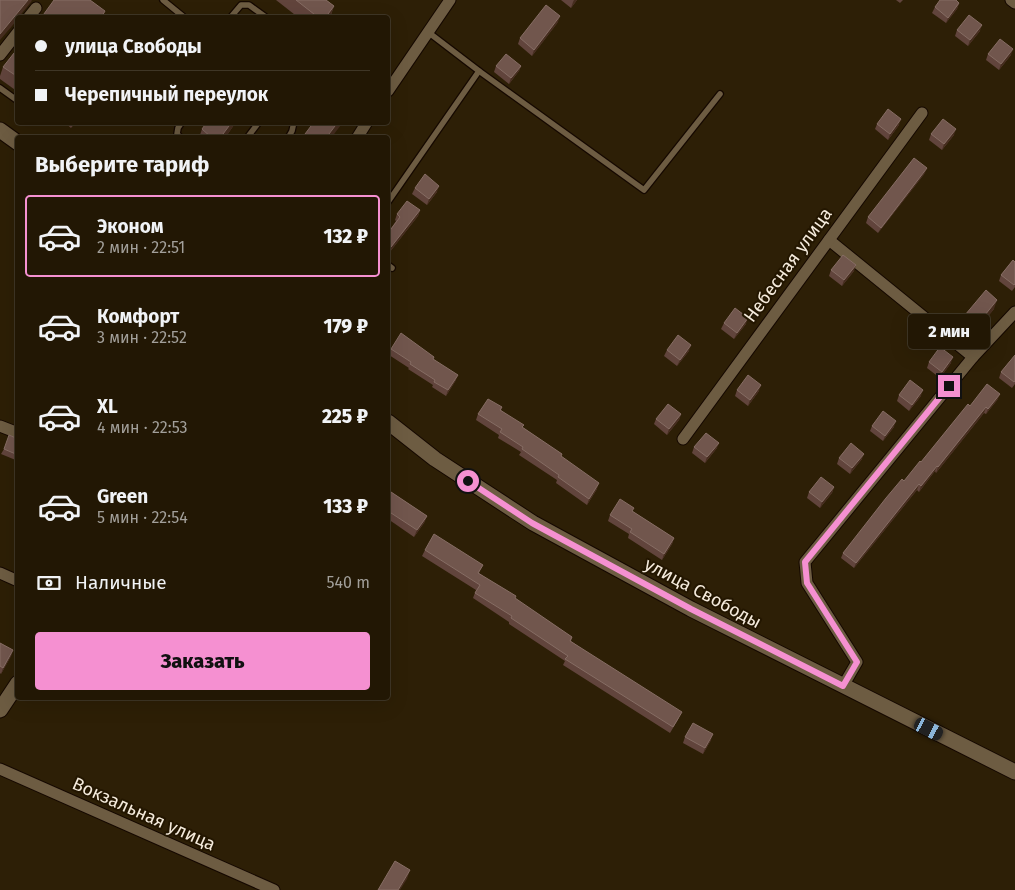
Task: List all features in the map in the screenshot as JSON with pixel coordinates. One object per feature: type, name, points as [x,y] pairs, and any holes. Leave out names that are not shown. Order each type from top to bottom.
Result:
[{"type":"main road","points":[[0,130],[15,141]]},
{"type":"main road","name":"улица Свободы","points":[[390,424],[435,459],[532,523],[691,609],[1015,772]]},
{"type":"main road","points":[[0,710],[15,688]]},
{"type":"street","points":[[1011,0],[1015,3]]},
{"type":"street","points":[[390,89],[428,32],[445,2]]},
{"type":"street","points":[[0,55],[15,36]]},
{"type":"street","name":"Небесная улица","points":[[683,439],[922,112]]},
{"type":"street","points":[[828,240],[973,357]]},
{"type":"street","points":[[843,686],[857,662],[807,583],[805,562],[973,357],[1015,312]]},
{"type":"street","points":[[0,426],[15,432]]},
{"type":"street","points":[[0,573],[15,580]]},
{"type":"street","name":"Вокзальная улица","points":[[0,769],[274,890]]},
{"type":"lane","points":[[162,0],[182,15]]},
{"type":"lane","points":[[233,15],[241,5],[249,5],[263,15]]},
{"type":"lane","points":[[428,32],[644,190],[720,94]]},
{"type":"lane","points":[[390,199],[479,71]]},
{"type":"lane","points":[[0,88],[15,99]]},
{"type":"building","points":[[0,0],[28,0],[15,15],[0,34]]},
{"type":"building","points":[[54,0],[90,0],[105,11],[103,15],[43,15]]},
{"type":"building","points":[[296,0],[326,0],[334,6],[327,15],[315,15]]},
{"type":"building","points":[[940,0],[956,0],[959,3],[948,18],[935,7]]},
{"type":"building","points":[[546,5],[560,16],[534,50],[520,38]]},
{"type":"building","points":[[969,15],[982,25],[970,40],[957,30]]},
{"type":"building","points":[[1000,39],[1013,49],[1001,64],[988,54]]},
{"type":"building","points":[[15,52],[15,75],[3,67]]},
{"type":"building","points":[[506,54],[521,66],[511,78],[496,66]]},
{"type":"building","points":[[888,109],[901,119],[890,134],[877,124]]},
{"type":"building","points":[[943,119],[956,129],[944,144],[931,134]]},
{"type":"building","points":[[205,125],[230,125],[222,135],[209,135],[202,129]]},
{"type":"building","points":[[312,125],[336,125],[328,135],[304,135]]},
{"type":"building","points":[[914,158],[927,168],[881,228],[868,217]]},
{"type":"building","points":[[425,174],[439,186],[429,199],[415,188]]},
{"type":"building","points":[[407,201],[420,210],[391,247],[390,230],[400,217],[397,214]]},
{"type":"building","points":[[843,255],[856,265],[844,280],[831,270]]},
{"type":"building","points":[[1013,260],[1015,262],[1014,285],[1001,275]]},
{"type":"building","points":[[986,290],[997,300],[977,325],[965,315]]},
{"type":"building","points":[[735,308],[748,318],[737,333],[724,323]]},
{"type":"building","points":[[401,333],[434,357],[433,359],[458,375],[448,390],[434,382],[435,380],[391,349]]},
{"type":"building","points":[[678,335],[691,345],[680,360],[667,350]]},
{"type":"building","points":[[940,347],[953,357],[942,372],[929,362]]},
{"type":"building","points":[[1015,355],[1015,381],[1014,382],[1001,372]]},
{"type":"building","points":[[748,375],[761,385],[750,400],[737,390]]},
{"type":"building","points":[[910,380],[923,390],[912,405],[899,395]]},
{"type":"building","points":[[987,384],[1000,394],[988,409],[986,407],[921,486],[919,484],[856,563],[843,553],[902,479],[904,481]]},
{"type":"building","points":[[488,399],[502,407],[500,410],[524,425],[522,427],[562,454],[561,456],[599,483],[589,499],[522,449],[523,447],[500,432],[502,429],[478,414]]},
{"type":"building","points":[[668,404],[681,414],[669,429],[656,419]]},
{"type":"building","points":[[883,411],[896,421],[885,436],[872,426]]},
{"type":"building","points":[[706,433],[719,443],[707,457],[694,447]]},
{"type":"building","points":[[9,435],[15,438],[15,454],[4,449]]},
{"type":"building","points":[[851,443],[864,454],[852,468],[839,458]]},
{"type":"building","points":[[821,477],[834,487],[822,502],[809,492]]},
{"type":"building","points":[[390,491],[427,516],[417,530],[390,512]]},
{"type":"building","points":[[620,499],[634,508],[632,511],[674,538],[664,554],[630,532],[632,529],[610,515]]},
{"type":"building","points":[[434,534],[483,565],[478,573],[516,596],[515,598],[572,637],[570,641],[682,712],[673,727],[565,659],[568,656],[511,618],[512,616],[475,593],[480,585],[425,550]]},
{"type":"building","points":[[0,643],[13,650],[3,668],[0,666]]},
{"type":"building","points":[[693,723],[713,734],[705,748],[685,737]]},
{"type":"building","points":[[395,861],[410,870],[398,890],[378,890]]},
{"type":"route","points":[[468,481],[532,523],[691,609],[843,686],[857,662],[807,583],[805,562],[949,386]]}]
